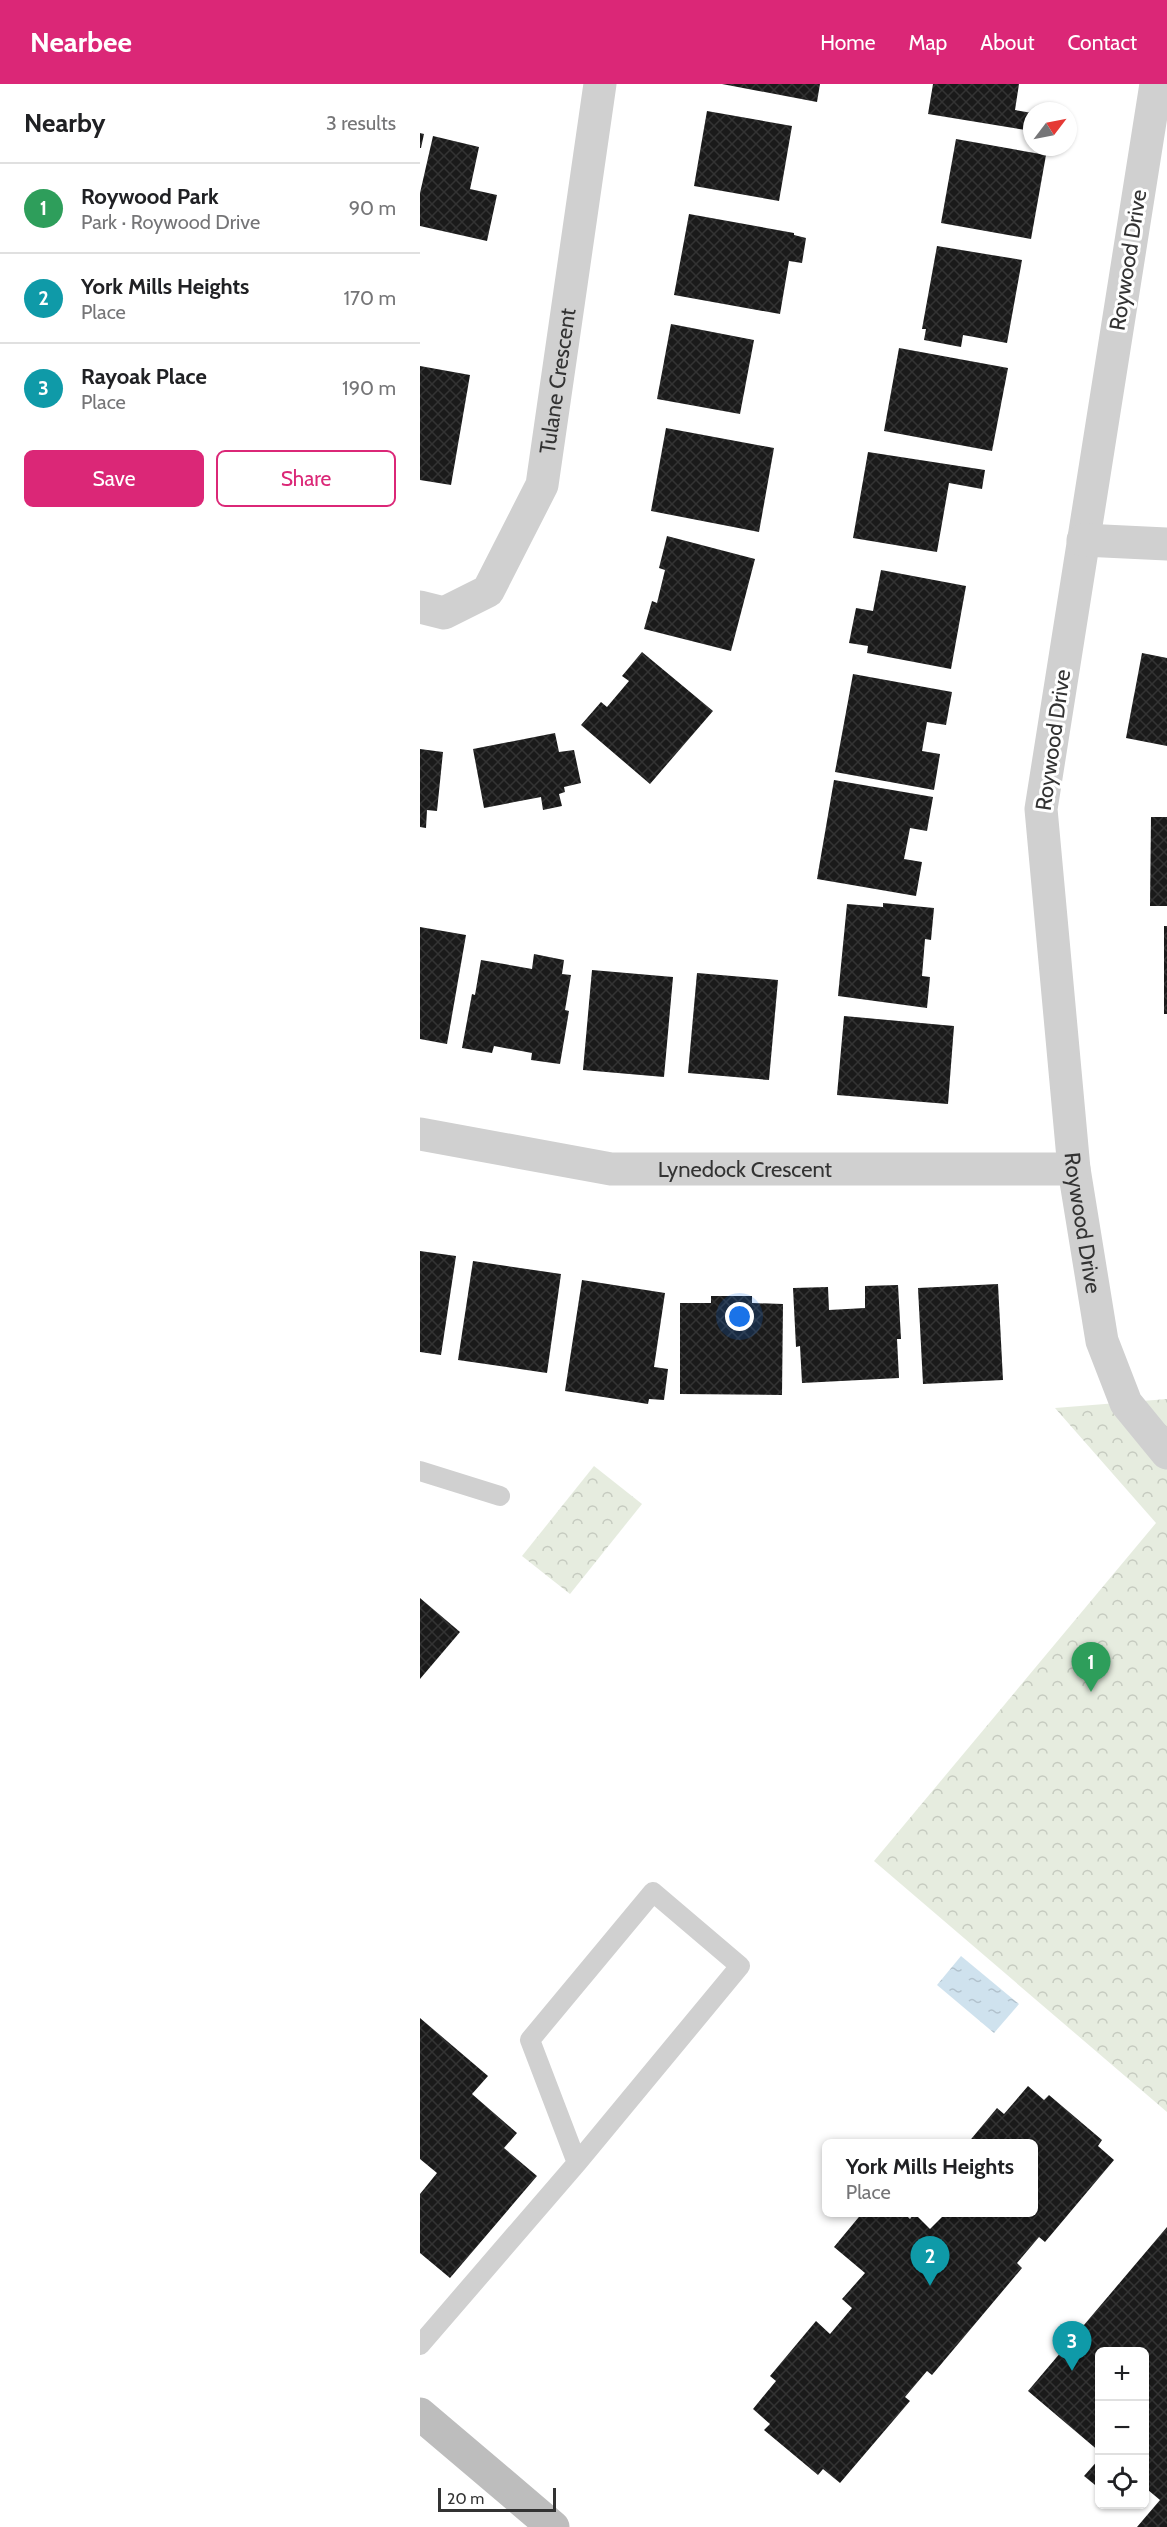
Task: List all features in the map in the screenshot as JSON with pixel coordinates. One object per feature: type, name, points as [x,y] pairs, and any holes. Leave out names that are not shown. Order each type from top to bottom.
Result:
[{"type":"street","name":"Tulane Crescent","points":[[420,608],[444,613],[488,591],[542,485],[600,84]]},
{"type":"street","name":"Roywood Drive","points":[[1155,84],[1041,809],[1074,1169],[1102,1341],[1126,1403],[1167,1453]]},
{"type":"street","points":[[1083,540],[1167,544]]},
{"type":"street","name":"Lynedock Crescent","points":[[420,1134],[610,1169],[1074,1169]]},
{"type":"street","points":[[420,2414],[553,2527]]},
{"type":"lane","points":[[420,1471],[500,1496]]},
{"type":"lane","points":[[420,2346],[577,2163],[740,1966],[653,1892],[530,2040],[577,2163]]},
{"type":"green space","points":[[1167,1399],[1167,2112],[874,1861],[1156,1523],[1055,1408]]},
{"type":"green space","points":[[594,1466],[642,1504],[570,1594],[522,1556]]},
{"type":"water","points":[[961,1956],[1019,2004],[994,2033],[937,1985]]},
{"type":"building","points":[[722,84],[820,84],[817,102]]},
{"type":"building","points":[[933,84],[1019,84],[1015,110],[1023,111],[1023,130],[928,114]]},
{"type":"building","points":[[707,111],[792,126],[779,201],[694,186]]},
{"type":"building","points":[[420,133],[424,134],[421,148],[420,148]]},
{"type":"building","points":[[433,136],[479,147],[470,189],[497,195],[487,241],[420,226],[420,193]]},
{"type":"building","points":[[956,139],[1023,151],[1023,156],[1046,156],[1031,239],[941,223]]},
{"type":"building","points":[[689,214],[794,233],[794,235],[806,238],[802,263],[789,261],[780,314],[674,295]]},
{"type":"building","points":[[937,246],[1022,260],[1007,343],[963,335],[961,347],[924,340],[926,329],[922,329]]},
{"type":"building","points":[[671,324],[754,340],[740,414],[657,399]]},
{"type":"building","points":[[899,348],[1008,368],[992,451],[884,431]]},
{"type":"building","points":[[420,366],[470,375],[451,485],[420,480]]},
{"type":"building","points":[[666,428],[774,448],[759,532],[651,511]]},
{"type":"building","points":[[868,452],[985,470],[982,489],[949,483],[937,552],[853,538]]},
{"type":"building","points":[[667,536],[755,559],[731,651],[644,629],[652,601],[657,603],[665,570],[659,568]]},
{"type":"building","points":[[881,570],[966,586],[951,669],[867,653],[868,646],[849,643],[856,608],[873,611]]},
{"type":"building","points":[[642,652],[713,711],[650,784],[581,725],[601,702],[607,707],[629,681],[622,676]]},
{"type":"building","points":[[1142,653],[1167,658],[1167,746],[1126,738]]},
{"type":"building","points":[[853,674],[952,692],[946,725],[927,722],[922,751],[940,754],[934,790],[835,772]]},
{"type":"building","points":[[555,733],[559,752],[574,750],[581,783],[564,787],[565,792],[559,794],[562,806],[543,810],[541,797],[484,808],[473,749]]},
{"type":"building","points":[[420,749],[443,752],[437,811],[427,810],[426,828],[420,827]]},
{"type":"building","points":[[834,780],[933,797],[927,831],[910,828],[904,859],[922,862],[916,896],[817,879]]},
{"type":"building","points":[[1151,817],[1167,817],[1167,906],[1150,906]]},
{"type":"building","points":[[883,903],[934,908],[931,940],[925,939],[922,976],[930,977],[927,1008],[838,996],[847,904],[883,907]]},
{"type":"building","points":[[1164,926],[1167,926],[1167,1014],[1164,1014]]},
{"type":"building","points":[[420,927],[466,935],[447,1044],[420,1039]]},
{"type":"building","points":[[534,954],[564,960],[562,974],[571,975],[565,1010],[569,1011],[560,1064],[531,1060],[532,1053],[494,1046],[492,1053],[462,1048],[481,960],[532,969]]},
{"type":"building","points":[[592,970],[673,977],[664,1077],[583,1070]]},
{"type":"building","points":[[697,973],[778,980],[769,1080],[688,1073]]},
{"type":"building","points":[[844,1016],[954,1026],[948,1104],[837,1095]]},
{"type":"building","points":[[420,1251],[456,1256],[441,1355],[420,1352]]},
{"type":"building","points":[[473,1261],[561,1274],[547,1373],[458,1360]]},
{"type":"building","points":[[582,1280],[665,1293],[654,1367],[668,1369],[664,1400],[649,1399],[648,1404],[565,1391]]},
{"type":"building","points":[[998,1284],[1003,1380],[923,1384],[918,1288]]},
{"type":"building","points":[[898,1285],[901,1339],[897,1339],[899,1378],[802,1383],[800,1346],[796,1347],[793,1288],[828,1287],[829,1310],[865,1308],[865,1286]]},
{"type":"building","points":[[711,1296],[752,1296],[752,1303],[783,1304],[782,1395],[680,1394],[680,1303],[711,1303]]},
{"type":"building","points":[[420,1598],[460,1632],[420,1679]]},
{"type":"building","points":[[420,2018],[488,2076],[472,2094],[517,2133],[504,2148],[537,2176],[450,2278],[420,2253],[420,2194],[437,2173],[420,2159]]},
{"type":"building","points":[[1028,2086],[1044,2100],[1049,2095],[1102,2140],[1098,2146],[1114,2160],[1045,2242],[1039,2237],[1017,2263],[1022,2268],[932,2375],[927,2371],[905,2397],[910,2401],[840,2483],[823,2469],[818,2475],[764,2430],[770,2424],[753,2409],[776,2381],[770,2376],[816,2321],[830,2334],[852,2308],[842,2299],[865,2273],[834,2247],[859,2217],[908,2217],[910,2219],[911,2217],[1038,2217],[1038,2139],[971,2139],[997,2108],[1004,2114]]},
{"type":"building","points":[[1167,2227],[1167,2527],[1137,2527],[1160,2500],[1149,2491],[1149,2347],[1095,2347],[1095,2448],[1028,2391]]},
{"type":"building","points":[[1095,2464],[1095,2485],[1084,2476]]},
{"type":"place","name":"Roywood Park","points":[[1091,1692]]},
{"type":"place","name":"York Mills Heights","points":[[930,2286]]},
{"type":"place","name":"Rayoak Place","points":[[1072,2371]]}]
